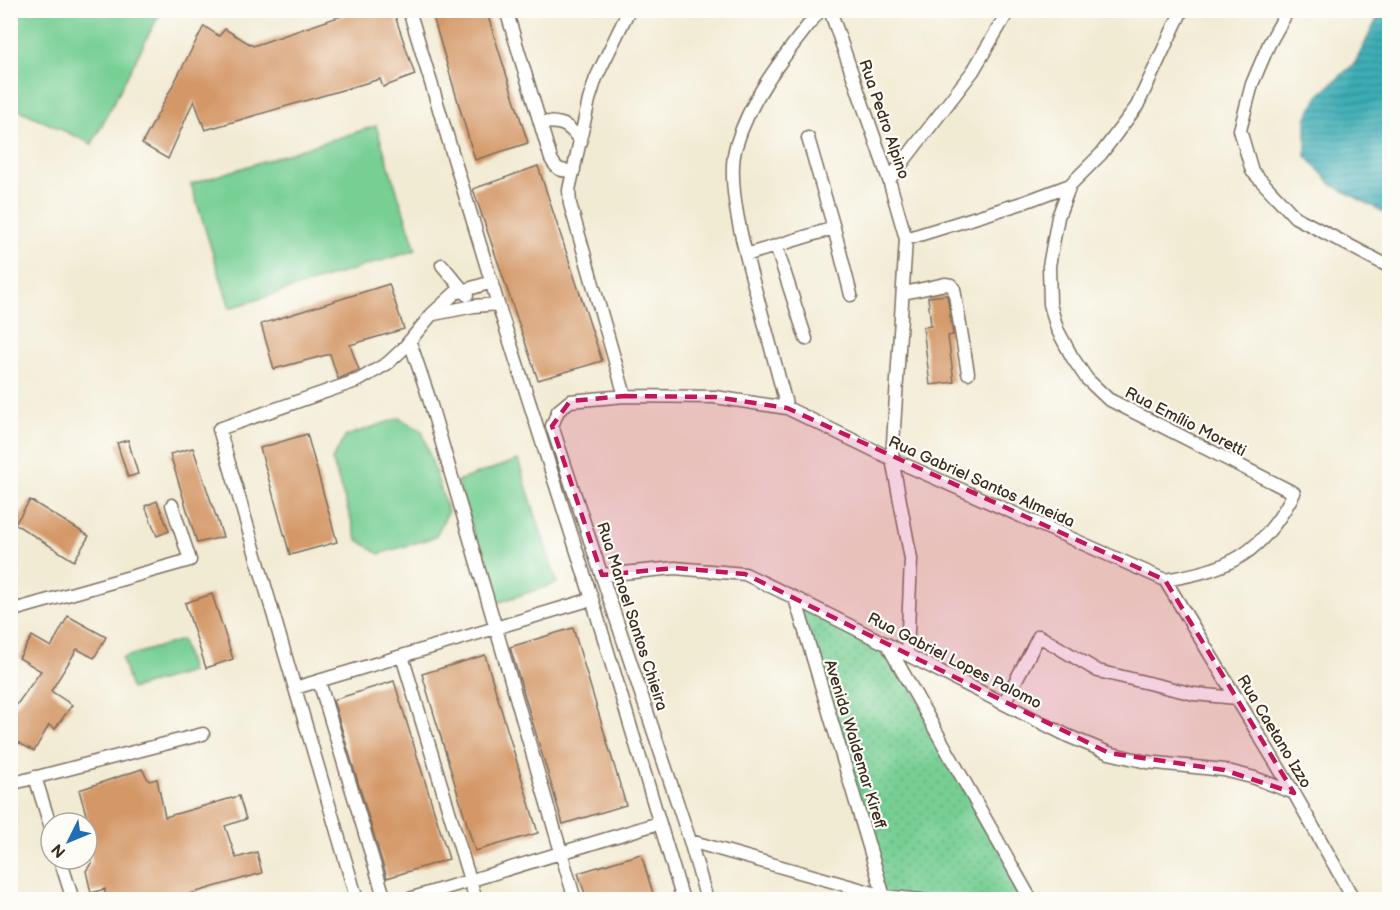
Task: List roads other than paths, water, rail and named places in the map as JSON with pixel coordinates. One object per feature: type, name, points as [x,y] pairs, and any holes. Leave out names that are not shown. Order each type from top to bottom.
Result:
[{"type":"street","points":[[409,10],[683,900]]},
{"type":"street","points":[[506,10],[556,168],[563,172],[574,170]]},
{"type":"street","points":[[625,396],[570,204],[569,190],[596,78],[629,10]]},
{"type":"street","points":[[788,408],[737,216],[733,177],[735,148],[767,77],[820,10]]},
{"type":"street","name":"Rua Pedro Alpino","points":[[830,10],[889,180],[906,239],[892,459],[911,559],[907,654]]},
{"type":"street","points":[[889,180],[973,71],[1009,10]]},
{"type":"street","name":"Rua Emílio Moretti","points":[[1165,580],[1199,574],[1246,554],[1263,540],[1281,518],[1293,494],[1108,399],[1087,379],[1072,357],[1057,329],[1050,304],[1049,266],[1058,217],[1070,185],[1101,153],[1137,106],[1182,10]]},
{"type":"street","points":[[1288,10],[1269,44],[1252,84],[1240,130],[1252,171],[1294,217],[1389,267]]},
{"type":"street","points":[[540,122],[568,125],[580,142]]},
{"type":"street","points":[[808,138],[851,295]]},
{"type":"street","points":[[906,239],[1022,203],[1070,185]]},
{"type":"street","points":[[746,255],[834,228]]},
{"type":"street","points":[[776,246],[806,339]]},
{"type":"street","points":[[442,265],[474,306]]},
{"type":"street","points":[[357,900],[219,429],[359,380],[388,363],[410,342],[432,314],[455,293],[492,282]]},
{"type":"street","points":[[904,293],[945,284],[951,285],[954,289],[968,373]]},
{"type":"street","points":[[432,314],[498,304]]},
{"type":"street","points":[[410,342],[428,395],[575,900]]},
{"type":"street","name":"Rua Gabriel Santos Almeida","points":[[625,396],[715,397],[788,408],[892,459],[1165,580]]},
{"type":"street","name":"Rua Manoel Santos Chieira","points":[[625,396],[570,401],[558,411],[552,426],[690,841],[707,900]]},
{"type":"street","points":[[10,611],[190,560],[172,505]]},
{"type":"street","name":"Rua Gabriel Lopes Palomo","points":[[602,575],[675,568],[745,574],[1068,736],[1109,753],[1147,762],[1224,770],[1255,778],[1294,793]]},
{"type":"street","name":"Rua Caetano Izzo","points":[[1165,580],[1294,793],[1354,900]]},
{"type":"street","name":"Avenida Waldemar Kireff","points":[[795,598],[885,898]]},
{"type":"street","points":[[295,688],[592,599]]},
{"type":"street","points":[[1004,704],[1039,636],[1098,671],[1194,694],[1237,698]]},
{"type":"street","points":[[887,644],[1031,900]]},
{"type":"street","points":[[402,656],[476,900]]},
{"type":"street","points":[[319,681],[385,900]]},
{"type":"street","points":[[10,784],[203,734]]},
{"type":"street","points":[[35,777],[46,811]]},
{"type":"street","points":[[406,900],[659,823]]},
{"type":"street","points":[[690,841],[885,898],[921,900]]},
{"type":"street","points":[[64,871],[73,900]]},
{"type":"water","points":[[1381,11],[1390,11],[1389,215],[1332,185],[1306,156],[1306,119],[1318,96],[1355,63]]}]
